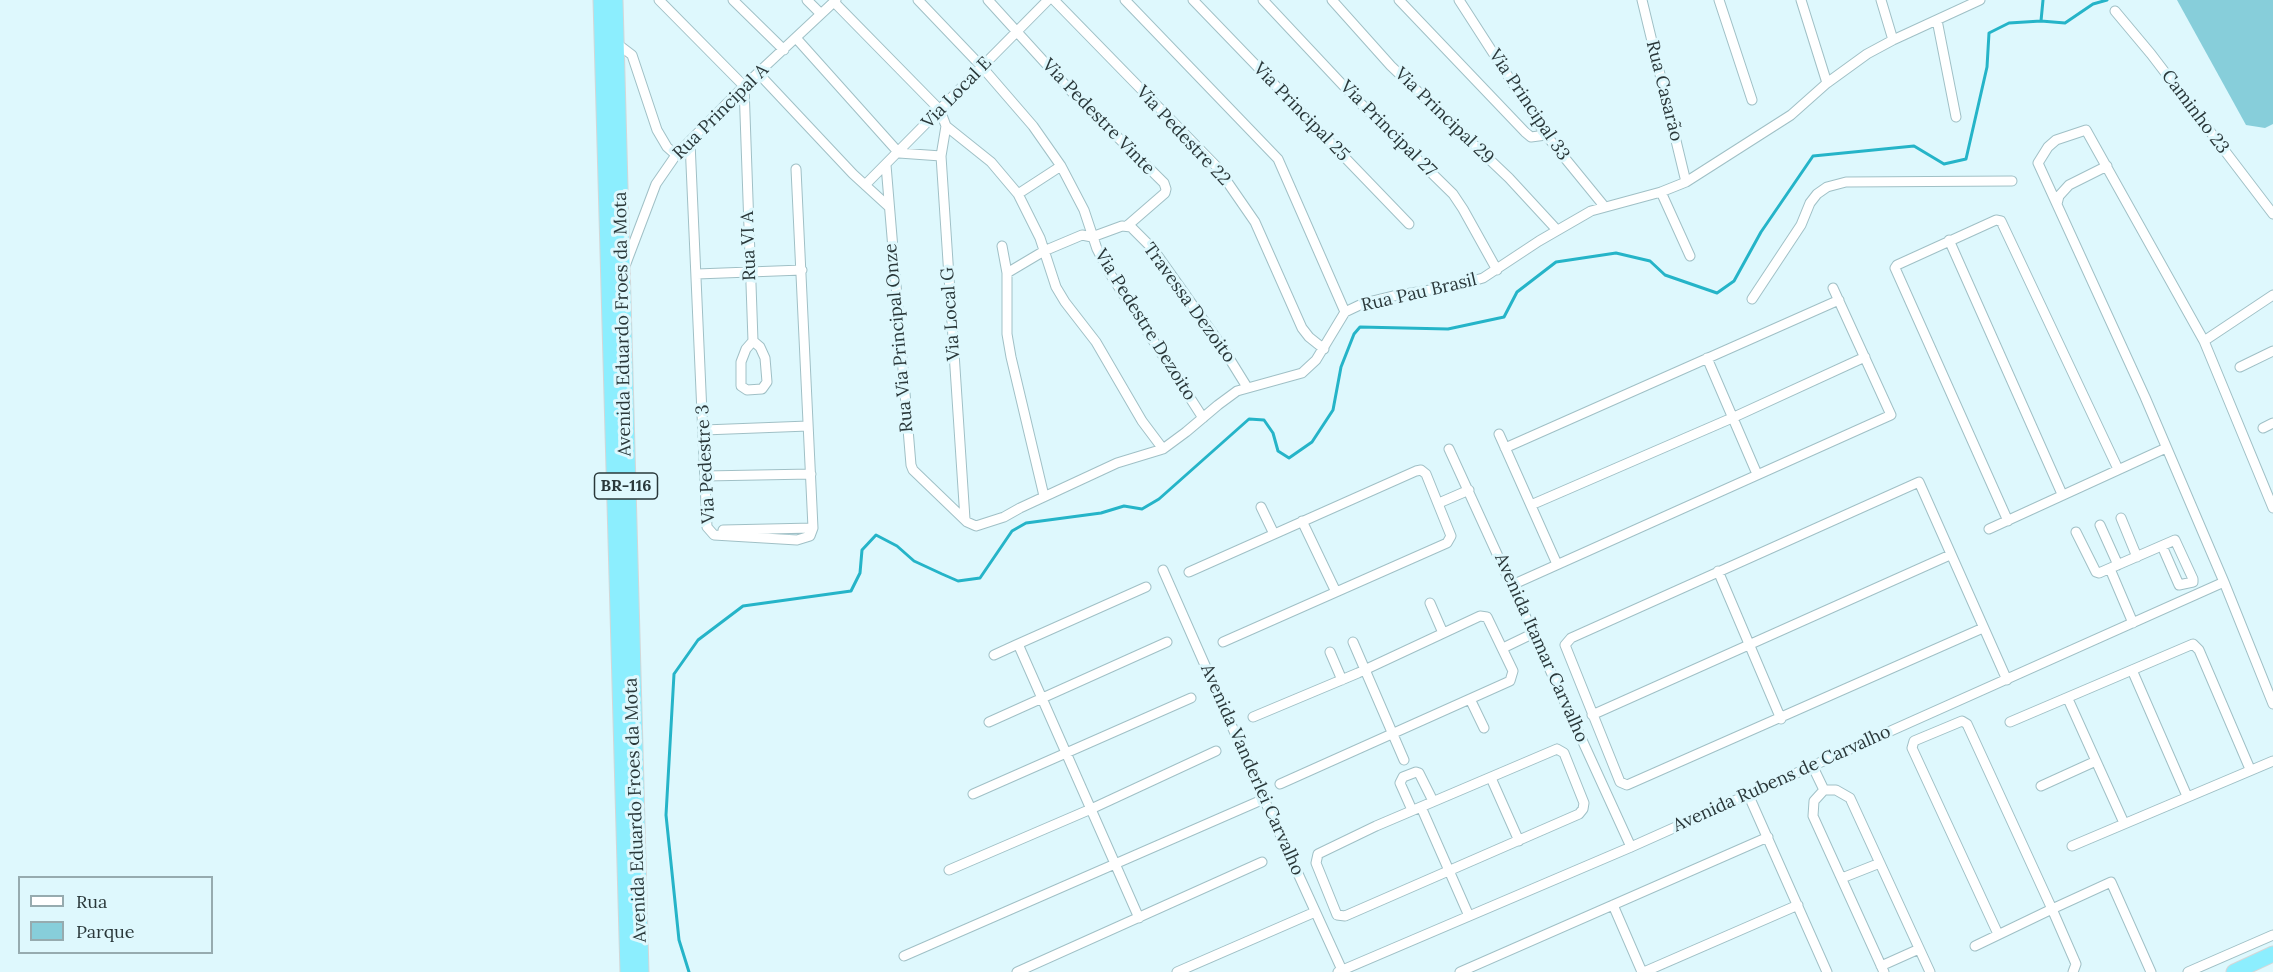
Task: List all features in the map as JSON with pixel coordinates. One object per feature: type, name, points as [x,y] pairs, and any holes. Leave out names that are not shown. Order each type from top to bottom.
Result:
[{"type":"highway","name":"Avenida Eduardo Froes da Mota","points":[[601,0],[628,972]]},
{"type":"highway","name":"Avenida Eduardo Froes da Mota","points":[[615,0],[641,972]]},
{"type":"highway","points":[[2234,972],[2273,954]]},
{"type":"street","points":[[659,0],[744,86]]},
{"type":"street","points":[[734,0],[784,50]]},
{"type":"street","points":[[807,0],[821,14]]},
{"type":"street","name":"Via Pedestre Dezoito","points":[[918,0],[1034,126],[1061,166],[1084,210],[1092,237],[1109,272],[1203,418]]},
{"type":"street","name":"Via Pedestre Vinte","points":[[987,0],[1068,88],[1164,183],[1166,189],[1164,193],[1127,226]]},
{"type":"street","name":"Via Local E","points":[[865,185],[1048,0]]},
{"type":"street","name":"Via Pedestre 22","points":[[1054,0],[1217,167],[1255,222],[1302,328],[1324,349]]},
{"type":"street","points":[[1125,0],[1278,159],[1345,312]]},
{"type":"street","name":"Via Principal 25","points":[[1193,0],[1408,224]]},
{"type":"street","name":"Via Principal 27","points":[[1263,0],[1354,97],[1453,194],[1497,270]]},
{"type":"street","name":"Via Principal 29","points":[[1332,0],[1391,66],[1509,178],[1557,230]]},
{"type":"street","points":[[1399,0],[1525,132],[1531,137],[1546,135]]},
{"type":"street","name":"Via Principal 33","points":[[1458,0],[1546,135],[1604,207]]},
{"type":"street","points":[[1719,0],[1752,100]]},
{"type":"street","points":[[1801,0],[1827,83]]},
{"type":"street","points":[[1881,0],[1893,40]]},
{"type":"street","name":"Rua Pau Brasil","points":[[965,519],[969,524],[976,526],[994,521],[1117,463],[1163,448],[1237,391],[1296,376],[1309,369],[1324,349],[1345,312],[1364,303],[1455,286],[1483,278],[1579,216],[1686,182],[1791,115],[1856,61],[1893,40],[1937,20],[1965,3],[1980,0]]},
{"type":"street","points":[[835,1],[940,110],[946,126],[991,162],[1018,194],[1044,251],[1056,287],[1096,342],[1142,421],[1163,448]]},
{"type":"street","name":"Rua Principal A","points":[[621,277],[656,184],[676,155],[744,86],[835,1]]},
{"type":"street","name":"Rua Casarão","points":[[1646,2],[1686,182]]},
{"type":"street","name":"Caminho 23","points":[[2115,11],[2151,54],[2273,214]]},
{"type":"street","points":[[1937,20],[1956,117]]},
{"type":"street","points":[[796,39],[899,153],[941,156]]},
{"type":"street","points":[[615,42],[632,55],[657,130],[667,147],[676,155]]},
{"type":"street","points":[[759,74],[888,206]]},
{"type":"street","name":"Rua VI A","points":[[744,86],[753,340],[743,355],[740,381],[744,389],[755,390],[766,386],[767,375],[763,352],[753,340]]},
{"type":"street","name":"Via Local G","points":[[946,126],[941,156],[965,519]]},
{"type":"street","points":[[2273,507],[2204,341],[2086,130],[2056,141],[2048,147],[2038,163],[2157,427],[2224,582],[2273,704]]},
{"type":"street","name":"Via Pedestre 3","points":[[690,142],[708,530],[714,535],[797,540],[810,536],[813,528],[796,169]]},
{"type":"street","name":"Rua Via Principal Onze","points":[[886,165],[909,460],[913,470],[965,519]]},
{"type":"street","points":[[1018,194],[1061,166]]},
{"type":"street","points":[[2057,204],[2059,196],[2069,185],[2107,166]]},
{"type":"street","points":[[1752,299],[1801,225],[1810,203],[1827,187],[1846,182],[2012,181]]},
{"type":"street","points":[[1660,192],[1690,256]]},
{"type":"street","points":[[2008,521],[1894,267],[1949,240],[1996,220],[2003,223],[2118,469]]},
{"type":"street","points":[[1007,273],[1044,251],[1082,235],[1092,237],[1127,226]]},
{"type":"street","name":"Travessa Dezoito","points":[[1127,226],[1153,249],[1221,345],[1247,387]]},
{"type":"street","points":[[1949,240],[2062,494]]},
{"type":"street","points":[[1002,246],[1007,273],[1007,334],[1044,496]]},
{"type":"street","points":[[697,274],[802,270]]},
{"type":"street","points":[[1512,585],[1891,415],[1833,288]]},
{"type":"street","points":[[2204,341],[2273,294]]},
{"type":"street","points":[[1506,448],[1839,300]]},
{"type":"street","points":[[2240,367],[2273,351]]},
{"type":"street","points":[[1530,505],[1732,418],[1865,357]]},
{"type":"street","points":[[1707,358],[1757,474]]},
{"type":"street","points":[[2263,428],[2273,423]]},
{"type":"street","points":[[704,430],[808,426]]},
{"type":"street","points":[[1499,434],[1557,564]]},
{"type":"street","points":[[1989,530],[2062,494],[2166,448]]},
{"type":"street","name":"Avenida Itamar Carvalho","points":[[1449,449],[1631,847]]},
{"type":"street","points":[[1189,572],[1419,470],[1426,474],[1451,536],[1447,543],[1223,642]]},
{"type":"street","points":[[705,476],[811,474]]},
{"type":"street","points":[[1983,628],[1627,785],[1620,782],[1565,649],[1567,641],[1919,482],[2007,680]]},
{"type":"street","points":[[1438,503],[1469,490]]},
{"type":"street","points":[[1262,507],[1274,534]]},
{"type":"street","points":[[2121,518],[2137,557]]},
{"type":"street","points":[[1302,521],[1336,592]]},
{"type":"street","points":[[2100,525],[2133,623]]},
{"type":"street","points":[[2076,532],[2096,572],[2099,573],[2162,546],[2177,541],[2193,582],[2179,585],[2162,546]]},
{"type":"street","points":[[1593,715],[1950,555]]},
{"type":"street","name":"Avenida Vanderlei Carvalho","points":[[1163,570],[1340,971]]},
{"type":"street","points":[[1718,571],[1781,719]]},
{"type":"street","name":"Avenida Rubens de Carvalho","points":[[1340,971],[1631,847],[2224,582]]},
{"type":"street","points":[[994,655],[1146,587]]},
{"type":"street","points":[[1430,603],[1443,633]]},
{"type":"street","points":[[1253,717],[1365,670],[1480,616],[1484,616],[1503,648],[1513,671],[1512,678],[1470,699],[1280,784]]},
{"type":"street","points":[[1503,648],[1534,633]]},
{"type":"street","points":[[989,722],[1167,642]]},
{"type":"street","points":[[1353,642],[1404,759]]},
{"type":"street","points":[[1018,644],[1040,698],[1140,918]]},
{"type":"street","points":[[2010,722],[2190,645],[2197,646],[2250,769]]},
{"type":"street","points":[[1330,652],[1342,680]]},
{"type":"street","points":[[2132,670],[2187,796]]},
{"type":"street","points":[[973,794],[1191,698]]},
{"type":"street","points":[[1470,699],[1484,728]]},
{"type":"street","points":[[2068,699],[2124,823]]},
{"type":"street","points":[[1998,934],[1912,749],[1914,741],[1961,721],[1965,722],[2052,909],[2076,964],[2073,972]]},
{"type":"street","points":[[1557,749],[1564,753],[1584,803],[1583,810],[1579,814],[1345,916],[1337,915],[1316,863],[1317,856],[1433,801],[1557,749]]},
{"type":"street","points":[[949,870],[1091,809],[1216,751]]},
{"type":"street","points":[[2042,786],[2096,761]]},
{"type":"street","points":[[2072,846],[2273,761]]},
{"type":"street","points":[[1812,765],[1824,790]]},
{"type":"street","points":[[1433,801],[1419,773],[1403,777],[1400,783],[1449,872],[1469,916]]},
{"type":"street","points":[[1491,778],[1519,841]]},
{"type":"street","points":[[1919,949],[1882,969],[1813,816],[1814,801],[1824,790],[1836,790],[1850,798],[1930,972]]},
{"type":"street","points":[[1748,794],[1827,972]]},
{"type":"street","points":[[904,956],[1264,799]]},
{"type":"street","points":[[1460,972],[1768,837]]},
{"type":"street","points":[[1017,972],[1262,862]]},
{"type":"street","points":[[1842,878],[1880,863]]},
{"type":"street","points":[[1975,946],[2111,882],[2151,972]]},
{"type":"street","points":[[1613,905],[1643,972],[1798,905]]},
{"type":"street","points":[[1177,972],[1315,912]]},
{"type":"street","points":[[2188,972],[2273,935]]},
{"type":"green space","points":[[2177,0],[2273,0],[2273,124],[2265,128],[2246,125]]},
{"type":"waterway","points":[[2041,21],[2043,0]]},
{"type":"waterway","points":[[689,972],[679,940],[666,815],[674,674],[698,640],[743,606],[851,591],[860,573],[862,550],[876,535],[897,546],[914,561],[958,581],[980,578],[1012,531],[1026,523],[1101,513],[1124,506],[1142,509],[1159,499],[1249,419],[1264,420],[1273,433],[1278,451],[1289,458],[1312,442],[1333,410],[1341,367],[1354,334],[1360,327],[1448,329],[1504,317],[1517,292],[1556,262],[1616,253],[1650,261],[1665,275],[1717,293],[1734,281],[1761,232],[1813,156],[1914,146],[1944,164],[1966,159],[1987,67],[1989,33],[2009,23],[2041,21],[2065,23],[2093,4],[2107,0]]}]
